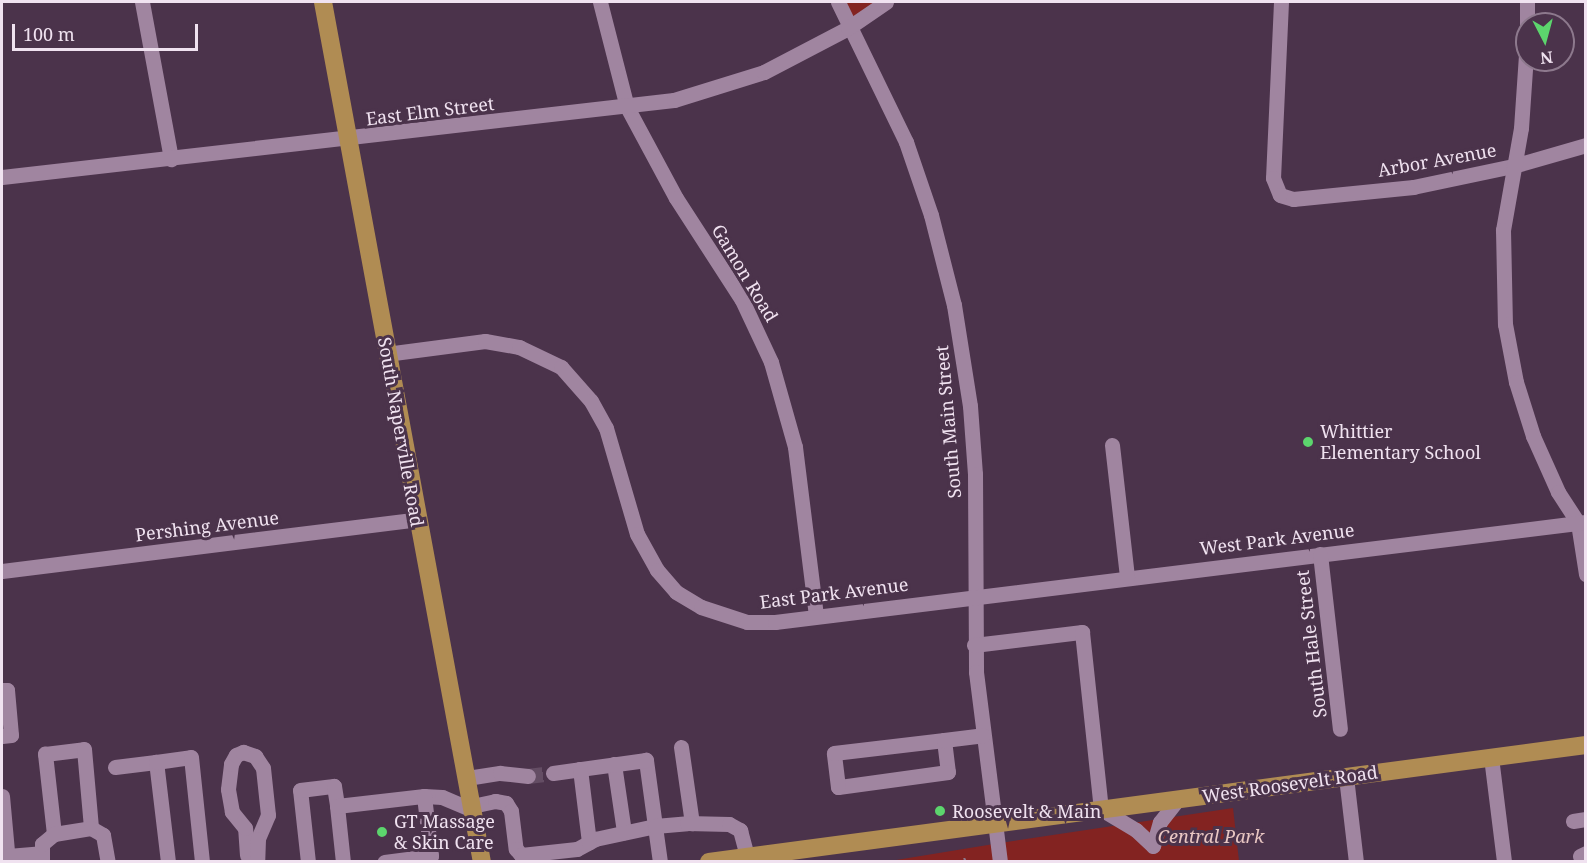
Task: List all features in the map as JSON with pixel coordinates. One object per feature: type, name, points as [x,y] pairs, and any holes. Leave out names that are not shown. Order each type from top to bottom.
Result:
[{"type":"main road","name":"South Naperville Road","points":[[323,2],[386,354],[482,861]]},
{"type":"main road","name":"West Roosevelt Road","points":[[709,861],[1586,745]]},
{"type":"street","points":[[142,2],[171,159]]},
{"type":"street","name":"Gamon Road","points":[[600,2],[627,107],[676,198],[742,300],[771,362],[795,447],[816,616]]},
{"type":"street","name":"South Main Street","points":[[838,2],[848,28],[879,81],[906,142],[931,215],[954,305],[973,451],[974,645],[983,735],[1000,861]]},
{"type":"street","name":"East Elm Street","points":[[2,177],[348,141],[627,107],[692,96],[744,81],[848,28],[886,2]]},
{"type":"street","name":"Arbor Avenue","points":[[1281,2],[1273,178],[1280,195],[1293,199],[1413,187],[1513,166],[1586,145]]},
{"type":"street","points":[[1525,72],[1521,128],[1513,166],[1502,249],[1509,343],[1533,436],[1558,492],[1582,522],[1586,574]]},
{"type":"street","name":"East Park Avenue","points":[[386,354],[485,341],[519,347],[561,367],[599,415],[617,459],[637,534],[653,564],[676,592],[715,614],[747,622],[816,616],[974,595]]},
{"type":"street","points":[[1112,445],[1127,577]]},
{"type":"street","name":"Pershing Avenue","points":[[2,571],[417,519]]},
{"type":"street","name":"West Park Avenue","points":[[974,595],[1582,522]]},
{"type":"street","name":"South Hale Street","points":[[1320,554],[1340,729]]},
{"type":"street","points":[[974,645],[1082,632],[1101,809],[1136,830],[1153,846],[1160,822],[1178,799]]},
{"type":"street","points":[[2,690],[7,690],[11,735],[2,736]]},
{"type":"street","points":[[944,740],[948,772],[838,787],[834,753],[983,735]]},
{"type":"street","points":[[681,747],[692,823]]},
{"type":"street","points":[[54,834],[45,754],[84,749],[92,828]]},
{"type":"street","points":[[243,752],[255,756],[263,768],[268,815],[252,849],[245,828],[232,812],[228,789],[231,764],[236,755],[243,752]]},
{"type":"street","points":[[115,767],[191,757],[202,861]]},
{"type":"street","points":[[1491,757],[1504,861]]},
{"type":"street","points":[[553,773],[646,760],[660,861]]},
{"type":"street","points":[[156,762],[168,861]]},
{"type":"street","points":[[614,764],[624,832]]},
{"type":"street","points":[[580,769],[589,842]]},
{"type":"street","points":[[442,797],[468,782],[500,772],[528,776]]},
{"type":"street","points":[[1346,777],[1356,861]]},
{"type":"street","points":[[308,861],[300,790],[334,786],[343,861]]},
{"type":"street","points":[[2,796],[8,859],[42,857],[42,843],[54,834],[92,828],[103,835],[108,861]]},
{"type":"street","points":[[337,806],[424,796],[442,797],[472,808],[495,801],[506,803],[511,811],[516,849],[521,855],[577,849],[589,842],[655,826],[692,823],[729,824],[740,830],[747,857]]},
{"type":"street","points":[[384,861],[431,856],[424,796]]},
{"type":"green space","points":[[845,2],[877,2],[851,20]]},
{"type":"green space","name":"Central Park","points":[[1233,808],[1239,861],[884,862],[1000,843]]},
{"type":"tunnel","points":[[528,776],[553,773]]},
{"type":"place","name":"Whittier Elementary School","points":[[1308,442]]},
{"type":"place","name":"Roosevelt & Main","points":[[940,811]]},
{"type":"place","name":"GT Massage & Skin Care","points":[[382,832]]}]
